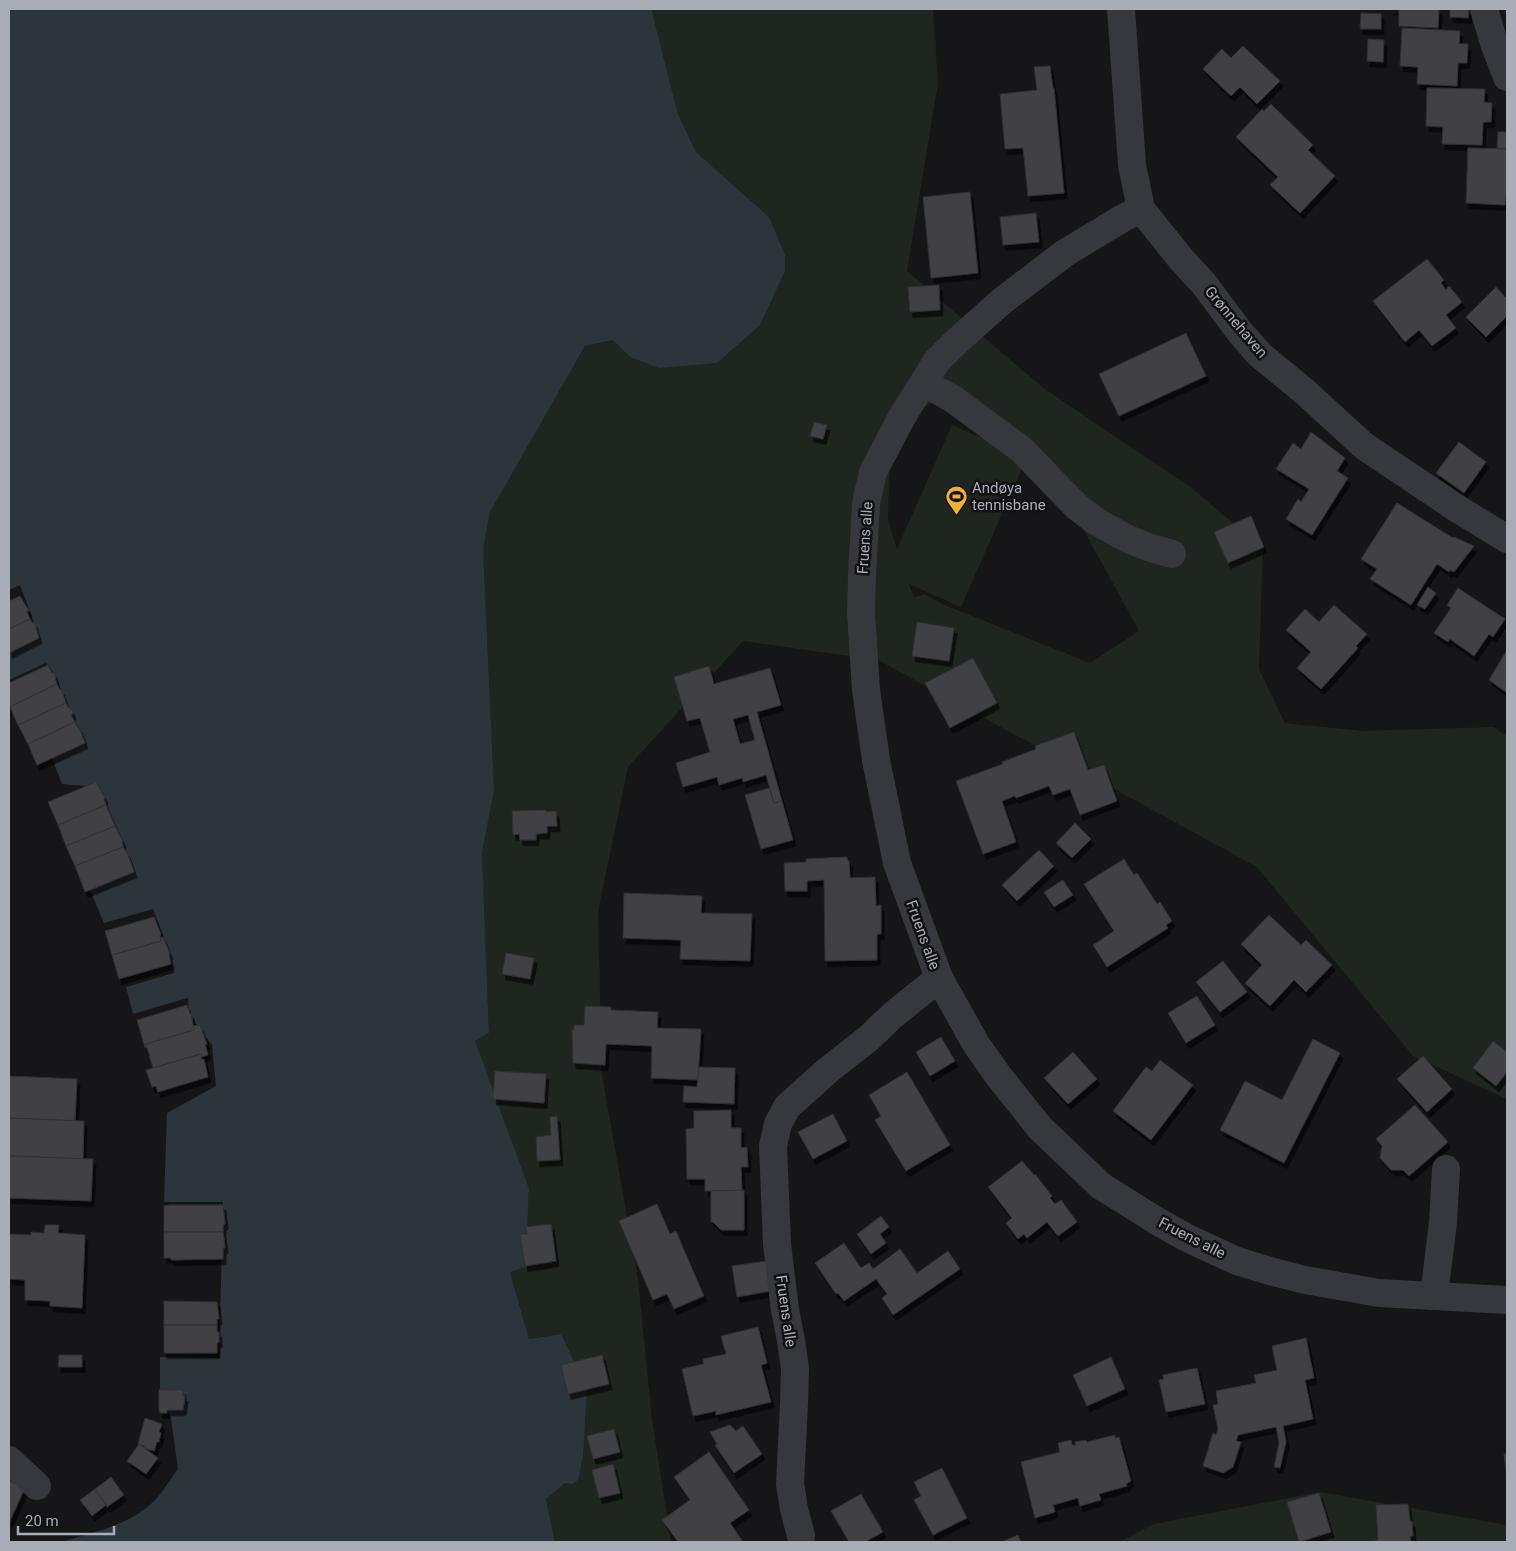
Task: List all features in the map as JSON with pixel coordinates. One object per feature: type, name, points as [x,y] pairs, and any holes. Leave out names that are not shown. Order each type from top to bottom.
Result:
[{"type":"street","name":"Grønnehaven","points":[[1122,9],[1132,165],[1141,209],[1181,259],[1204,284],[1239,331],[1260,354],[1364,446],[1458,509],[1507,539]]},
{"type":"street","points":[[1484,9],[1507,77]]},
{"type":"street","name":"Fruens alle","points":[[1141,209],[1122,218],[1065,254],[1002,301],[937,361],[903,415],[873,472],[866,503],[862,575],[866,690],[876,760],[897,863],[939,978],[976,1044],[1040,1128],[1101,1186],[1164,1225],[1237,1261],[1305,1280],[1379,1293],[1507,1300]]},
{"type":"street","points":[[924,383],[953,399],[1022,450],[1076,506],[1097,522],[1128,539],[1172,554]]},
{"type":"street","name":"Fruens alle","points":[[801,1536],[790,1484],[794,1369],[791,1340],[784,1310],[777,1244],[773,1146],[778,1124],[788,1107],[827,1071],[939,978]]},
{"type":"street","points":[[1434,1296],[1443,1222],[1446,1170]]},
{"type":"street","points":[[9,1460],[37,1486]]},
{"type":"shaded area","points":[[9,9],[653,9],[652,12],[678,114],[696,152],[769,217],[785,255],[785,271],[760,325],[717,363],[659,368],[630,357],[613,340],[585,346],[490,512],[483,548],[494,790],[482,853],[489,1033],[475,1041],[529,1189],[525,1267],[510,1272],[529,1339],[561,1334],[587,1389],[583,1456],[578,1480],[572,1484],[565,1483],[546,1499],[555,1542],[61,1542],[111,1527],[135,1516],[155,1500],[178,1469],[171,1419],[160,1388],[160,1357],[219,1358],[223,1202],[164,1202],[167,1113],[216,1086],[212,1045],[189,1015],[188,998],[133,1014],[126,987],[174,973],[167,945],[153,909],[104,923],[90,890],[98,787],[62,784],[52,758],[85,743],[53,672],[46,663],[9,680],[9,650],[37,631],[20,585],[9,590]]},
{"type":"shaded area","points":[[653,9],[933,9],[938,83],[907,271],[1042,387],[1193,489],[1263,549],[1259,669],[1285,723],[1362,731],[1493,727],[1507,736],[1507,1099],[1413,1056],[1257,867],[878,660],[743,641],[628,767],[598,911],[602,1075],[638,1279],[652,1419],[671,1542],[555,1542],[546,1499],[565,1483],[561,1334],[529,1339],[510,1272],[475,1041],[489,1033],[482,853],[494,790],[483,548],[489,512],[585,346],[613,340],[630,357],[769,217],[696,152],[678,114],[652,12]],"holes":[[[946,393],[1053,474],[1139,631],[1090,663],[942,604],[924,594],[914,598],[909,584],[961,607],[1027,457],[952,425],[897,549],[888,521],[891,429]]]},
{"type":"shaded area","points":[[1320,1492],[1507,1525],[1507,1542],[1119,1542],[1154,1524]]},
{"type":"building","points":[[1399,9],[1439,9],[1438,28],[1399,26]]},
{"type":"building","points":[[1450,9],[1469,9],[1468,18],[1450,17]]},
{"type":"building","points":[[1361,13],[1381,14],[1381,29],[1360,29]]},
{"type":"building","points":[[1402,28],[1460,31],[1459,44],[1468,44],[1467,63],[1458,63],[1457,86],[1417,84],[1418,67],[1400,66]]},
{"type":"building","points":[[1368,39],[1384,40],[1383,62],[1367,61]]},
{"type":"building","points":[[1243,46],[1280,81],[1257,104],[1240,87],[1231,96],[1203,69],[1222,49],[1231,58]]},
{"type":"building","points":[[1050,66],[1054,88],[1064,193],[1028,196],[1023,148],[1005,149],[1000,94],[1037,90],[1034,67]]},
{"type":"building","points":[[1427,88],[1485,89],[1484,102],[1492,103],[1491,122],[1483,122],[1482,145],[1442,144],[1443,127],[1426,126]]},
{"type":"building","points":[[1271,104],[1313,145],[1308,150],[1335,176],[1300,213],[1270,185],[1278,177],[1236,137],[1262,109],[1264,111]]},
{"type":"building","points":[[1498,132],[1507,132],[1507,149],[1497,148]]},
{"type":"building","points":[[1468,148],[1507,149],[1505,205],[1466,203]]},
{"type":"building","points":[[970,192],[978,273],[931,278],[923,197]]},
{"type":"building","points":[[1036,213],[1039,242],[1003,245],[1000,217]]},
{"type":"building","points":[[1427,259],[1444,280],[1441,283],[1446,290],[1449,286],[1462,302],[1446,315],[1456,328],[1432,346],[1419,330],[1405,342],[1373,301]]},
{"type":"building","points":[[939,285],[940,310],[910,312],[908,287]]},
{"type":"building","points":[[1496,287],[1507,299],[1507,316],[1486,337],[1466,317]]},
{"type":"building","points":[[1186,333],[1206,376],[1119,416],[1099,374]]},
{"type":"building","points":[[814,422],[827,425],[823,439],[810,436]]},
{"type":"building","points":[[1311,432],[1345,458],[1337,471],[1348,478],[1312,535],[1286,519],[1298,499],[1301,502],[1309,489],[1276,469],[1293,443],[1301,449]]},
{"type":"building","points":[[1459,442],[1486,462],[1464,493],[1436,473]]},
{"type":"building","points":[[1397,503],[1453,538],[1474,546],[1454,572],[1450,570],[1449,572],[1437,564],[1411,605],[1370,579],[1377,569],[1361,559]]},
{"type":"building","points":[[1251,516],[1264,547],[1228,563],[1214,532]]},
{"type":"building","points":[[1428,587],[1436,593],[1425,609],[1417,605]]},
{"type":"building","points":[[1458,588],[1505,619],[1493,637],[1489,634],[1474,656],[1450,639],[1448,642],[1434,633],[1451,608],[1447,605]]},
{"type":"building","points":[[20,596],[29,611],[27,612],[30,619],[9,629],[9,601]]},
{"type":"building","points":[[1334,605],[1367,634],[1356,646],[1358,648],[1321,689],[1297,668],[1311,652],[1286,630],[1305,609],[1319,622]]},
{"type":"building","points":[[30,619],[32,623],[34,622],[39,638],[9,653],[9,629]]},
{"type":"building","points":[[917,622],[954,628],[949,661],[912,656]]},
{"type":"building","points":[[1507,650],[1507,693],[1489,680]]},
{"type":"building","points":[[973,658],[997,703],[950,728],[925,683]]},
{"type":"building","points":[[48,665],[52,673],[54,672],[57,684],[10,707],[9,683]]},
{"type":"building","points":[[709,666],[714,684],[770,668],[781,705],[757,712],[782,801],[774,803],[766,775],[743,782],[742,778],[719,785],[717,777],[683,787],[676,763],[710,752],[700,718],[687,721],[674,677]],"holes":[[[748,715],[755,740],[740,744],[733,719]]]},
{"type":"building","points":[[57,684],[66,703],[18,725],[10,707]]},
{"type":"building","points":[[66,703],[69,709],[71,708],[73,714],[71,715],[75,722],[28,744],[18,725]]},
{"type":"building","points":[[75,722],[85,743],[37,765],[28,744]]},
{"type":"building","points":[[1074,732],[1088,770],[1104,765],[1117,801],[1080,815],[1070,789],[1053,795],[1049,786],[1002,801],[1016,842],[983,854],[956,781],[1003,764],[1002,762],[1036,749],[1035,746]]},
{"type":"building","points":[[96,782],[105,798],[106,805],[58,825],[48,802]]},
{"type":"building","points":[[769,788],[774,803],[782,801],[793,840],[761,849],[745,795]]},
{"type":"building","points":[[106,805],[115,826],[66,846],[58,825]]},
{"type":"building","points":[[546,810],[546,812],[556,811],[557,826],[547,826],[547,833],[536,834],[536,840],[520,840],[519,834],[513,835],[512,811]]},
{"type":"building","points":[[1075,823],[1091,839],[1072,858],[1056,843]]},
{"type":"building","points":[[115,826],[122,840],[123,847],[75,866],[66,846]]},
{"type":"building","points":[[123,847],[127,852],[134,872],[85,892],[75,866]]},
{"type":"building","points":[[1039,850],[1054,866],[1017,901],[1002,885]]},
{"type":"building","points":[[847,857],[850,878],[875,877],[876,906],[881,905],[881,934],[877,934],[877,960],[825,961],[824,880],[807,881],[807,891],[785,891],[784,863],[806,862],[806,859]]},
{"type":"building","points":[[1124,859],[1134,875],[1137,873],[1157,904],[1160,902],[1172,921],[1166,925],[1168,928],[1107,967],[1093,945],[1114,931],[1084,884]]},
{"type":"building","points":[[1063,880],[1073,895],[1054,907],[1044,892]]},
{"type":"building","points":[[624,893],[702,896],[701,913],[752,914],[750,961],[680,959],[681,940],[623,938]]},
{"type":"building","points":[[1269,915],[1301,945],[1306,940],[1332,965],[1306,992],[1294,980],[1270,1006],[1245,983],[1262,965],[1241,944]]},
{"type":"building","points":[[154,917],[161,934],[161,941],[112,955],[105,931]]},
{"type":"building","points":[[163,937],[170,954],[171,964],[119,979],[112,955],[161,941]]},
{"type":"building","points":[[506,953],[534,958],[530,979],[502,974]]},
{"type":"building","points":[[1223,961],[1247,992],[1220,1012],[1196,982]]},
{"type":"building","points":[[1197,996],[1215,1025],[1186,1043],[1168,1013]]},
{"type":"building","points":[[187,1005],[191,1013],[194,1030],[146,1044],[147,1047],[145,1048],[137,1020]]},
{"type":"building","points":[[585,1006],[611,1007],[611,1010],[658,1012],[657,1028],[701,1029],[698,1080],[651,1078],[652,1046],[606,1044],[605,1065],[573,1063],[572,1030],[574,1030],[574,1025],[584,1025]]},
{"type":"building","points":[[200,1025],[207,1044],[205,1044],[208,1055],[201,1057],[201,1054],[153,1068],[146,1044],[194,1030],[193,1026]]},
{"type":"building","points":[[941,1037],[955,1061],[930,1076],[916,1052]]},
{"type":"building","points":[[1313,1039],[1340,1053],[1284,1163],[1220,1130],[1245,1081],[1282,1100]]},
{"type":"building","points":[[1493,1041],[1507,1052],[1507,1072],[1496,1086],[1473,1068]]},
{"type":"building","points":[[1073,1052],[1097,1079],[1068,1104],[1044,1078]]},
{"type":"building","points":[[201,1054],[208,1077],[158,1092],[156,1086],[152,1087],[146,1070]]},
{"type":"building","points":[[1423,1056],[1452,1089],[1427,1112],[1397,1079]]},
{"type":"building","points":[[1160,1060],[1193,1085],[1151,1140],[1113,1111],[1146,1067],[1152,1071]]},
{"type":"building","points":[[699,1067],[735,1068],[734,1104],[683,1102],[684,1086],[697,1087]]},
{"type":"building","points":[[495,1071],[546,1074],[544,1103],[493,1099]]},
{"type":"building","points":[[907,1072],[950,1145],[906,1171],[875,1120],[881,1116],[869,1095]]},
{"type":"building","points":[[9,1076],[77,1079],[75,1121],[9,1118]]},
{"type":"building","points":[[1415,1105],[1448,1142],[1409,1176],[1403,1170],[1391,1170],[1380,1158],[1382,1146],[1376,1139]]},
{"type":"building","points":[[731,1110],[731,1128],[741,1128],[741,1148],[747,1147],[748,1167],[741,1167],[742,1191],[705,1191],[705,1179],[687,1179],[686,1129],[694,1128],[694,1111]]},
{"type":"building","points":[[833,1114],[847,1141],[813,1159],[798,1132]]},
{"type":"building","points":[[557,1116],[560,1160],[537,1161],[536,1137],[551,1135],[550,1117]]},
{"type":"building","points":[[9,1118],[84,1121],[83,1159],[9,1156]]},
{"type":"building","points":[[9,1156],[93,1159],[91,1201],[9,1198]]},
{"type":"building","points":[[1022,1161],[1052,1196],[1050,1198],[1055,1204],[1061,1200],[1077,1222],[1058,1236],[1047,1222],[1027,1238],[1024,1234],[1018,1239],[1006,1223],[1012,1218],[988,1187]]},
{"type":"building","points":[[744,1190],[744,1230],[721,1230],[711,1222],[711,1191]]},
{"type":"building","points":[[657,1204],[670,1234],[676,1231],[704,1296],[674,1309],[667,1294],[653,1300],[619,1221]]},
{"type":"building","points":[[223,1205],[225,1224],[223,1225],[223,1232],[164,1232],[164,1206]]},
{"type":"building","points":[[881,1216],[889,1227],[880,1234],[886,1243],[871,1254],[857,1234]]},
{"type":"building","points":[[551,1224],[556,1261],[525,1266],[520,1234],[527,1234],[526,1227]]},
{"type":"building","points":[[45,1225],[59,1225],[58,1233],[85,1235],[82,1308],[50,1306],[50,1301],[25,1300],[25,1280],[9,1279],[9,1234],[31,1235],[31,1232],[44,1233]]},
{"type":"building","points":[[164,1232],[223,1232],[225,1248],[223,1248],[223,1259],[171,1260],[171,1258],[164,1258]]},
{"type":"building","points":[[844,1243],[861,1268],[869,1263],[873,1269],[900,1249],[917,1273],[948,1251],[960,1269],[893,1315],[882,1298],[887,1294],[876,1279],[844,1301],[838,1293],[836,1294],[815,1263]]},
{"type":"building","points":[[767,1261],[771,1291],[737,1297],[732,1266]]},
{"type":"building","points":[[164,1301],[217,1302],[219,1319],[217,1319],[217,1325],[164,1325]]},
{"type":"building","points":[[164,1325],[217,1325],[219,1342],[217,1343],[217,1353],[164,1353]]},
{"type":"building","points":[[758,1327],[767,1363],[761,1365],[771,1402],[716,1415],[716,1411],[693,1416],[682,1369],[704,1364],[703,1359],[726,1354],[721,1336]]},
{"type":"building","points":[[1306,1338],[1314,1378],[1305,1380],[1313,1419],[1283,1426],[1286,1442],[1280,1468],[1274,1467],[1279,1443],[1276,1427],[1238,1435],[1236,1441],[1241,1442],[1233,1467],[1223,1473],[1203,1466],[1213,1433],[1216,1435],[1218,1429],[1213,1405],[1218,1404],[1216,1391],[1256,1383],[1254,1375],[1277,1370],[1272,1346]]},
{"type":"building","points":[[59,1355],[82,1355],[82,1367],[58,1367]]},
{"type":"building","points":[[602,1355],[609,1384],[568,1394],[561,1365]]},
{"type":"building","points":[[1111,1357],[1125,1389],[1087,1406],[1073,1375]]},
{"type":"building","points":[[1197,1368],[1205,1404],[1166,1412],[1159,1380],[1164,1379],[1163,1375]]},
{"type":"building","points":[[159,1390],[183,1390],[183,1396],[185,1396],[183,1410],[167,1410],[167,1413],[160,1413]]},
{"type":"building","points":[[145,1418],[162,1424],[159,1432],[161,1433],[159,1442],[157,1442],[154,1451],[138,1444]]},
{"type":"building","points":[[730,1425],[736,1431],[743,1426],[762,1454],[734,1473],[715,1445],[717,1444],[710,1432]]},
{"type":"building","points":[[614,1429],[620,1452],[593,1459],[587,1436]]},
{"type":"building","points":[[1115,1435],[1115,1438],[1119,1437],[1131,1481],[1126,1484],[1127,1486],[1099,1494],[1101,1500],[1080,1506],[1078,1498],[1053,1505],[1055,1512],[1035,1518],[1021,1462],[1060,1452],[1058,1443],[1071,1440],[1072,1445],[1076,1445],[1075,1442],[1086,1440],[1087,1442]]},
{"type":"building","points":[[139,1444],[158,1458],[146,1474],[127,1461]]},
{"type":"building","points":[[709,1452],[749,1510],[730,1523],[743,1542],[678,1542],[662,1520],[690,1500],[674,1477]]},
{"type":"building","points":[[1504,1454],[1507,1454],[1507,1479]]},
{"type":"building","points":[[613,1464],[620,1493],[599,1498],[592,1470]]},
{"type":"building","points":[[942,1468],[967,1518],[933,1535],[914,1500],[921,1496],[914,1482]]},
{"type":"building","points":[[111,1477],[124,1495],[107,1507],[95,1489]]},
{"type":"building","points":[[9,1481],[25,1488],[9,1523]]},
{"type":"building","points":[[95,1489],[106,1505],[92,1516],[80,1500]]},
{"type":"building","points":[[1319,1493],[1331,1532],[1299,1542],[1287,1502]]},
{"type":"building","points":[[861,1494],[883,1532],[865,1542],[849,1542],[831,1511]]},
{"type":"building","points":[[1408,1504],[1410,1521],[1412,1521],[1413,1536],[1410,1536],[1411,1542],[1371,1542],[1378,1540],[1376,1505]]},
{"type":"building","points":[[1018,1535],[1021,1542],[1001,1542]]},
{"type":"place","name":"Andøya tennisbane","points":[[956,516]]}]
